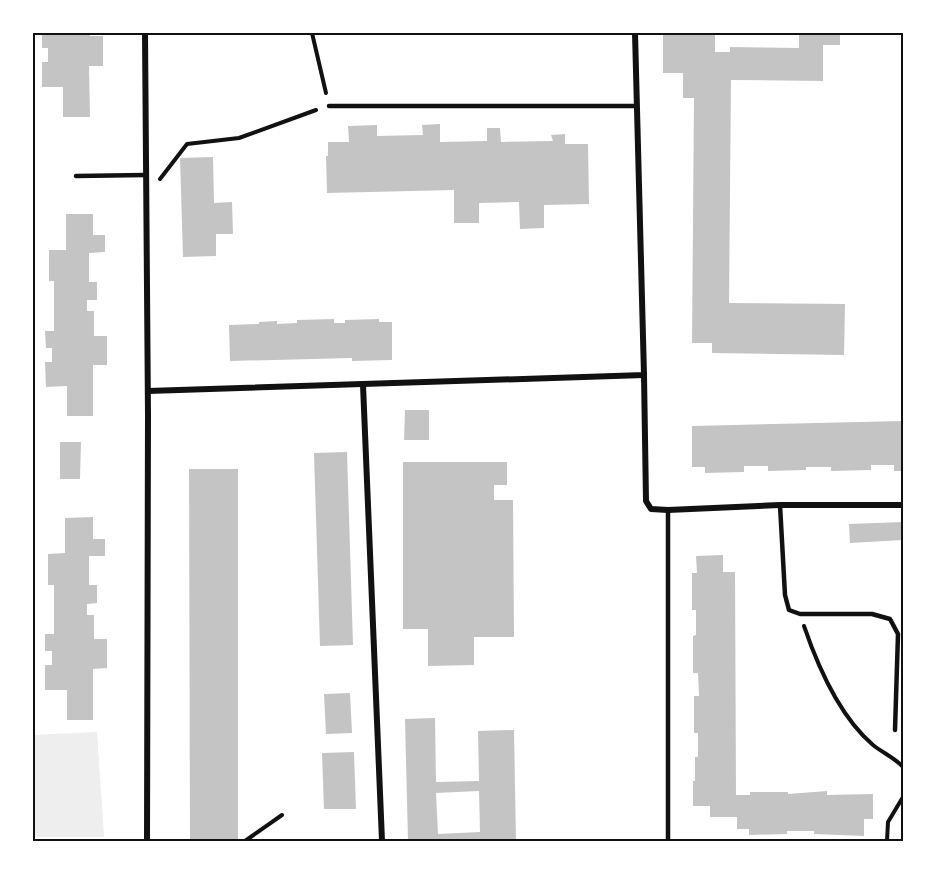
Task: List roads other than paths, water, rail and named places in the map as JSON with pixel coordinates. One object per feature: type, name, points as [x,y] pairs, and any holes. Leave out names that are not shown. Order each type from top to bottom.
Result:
[{"type":"street","points":[[145,33],[148,391],[147,841]]},
{"type":"street","points":[[633,33],[646,501],[651,508],[668,510],[903,505]]},
{"type":"street","points":[[148,391],[644,375]]},
{"type":"street","points":[[363,385],[382,841]]},
{"type":"lane","points":[[328,106],[636,106]]},
{"type":"lane","points":[[76,176],[146,174]]},
{"type":"lane","points":[[780,506],[785,595],[789,610],[800,614],[872,614],[890,619],[898,634],[895,730]]},
{"type":"lane","points":[[668,510],[668,841]]}]
